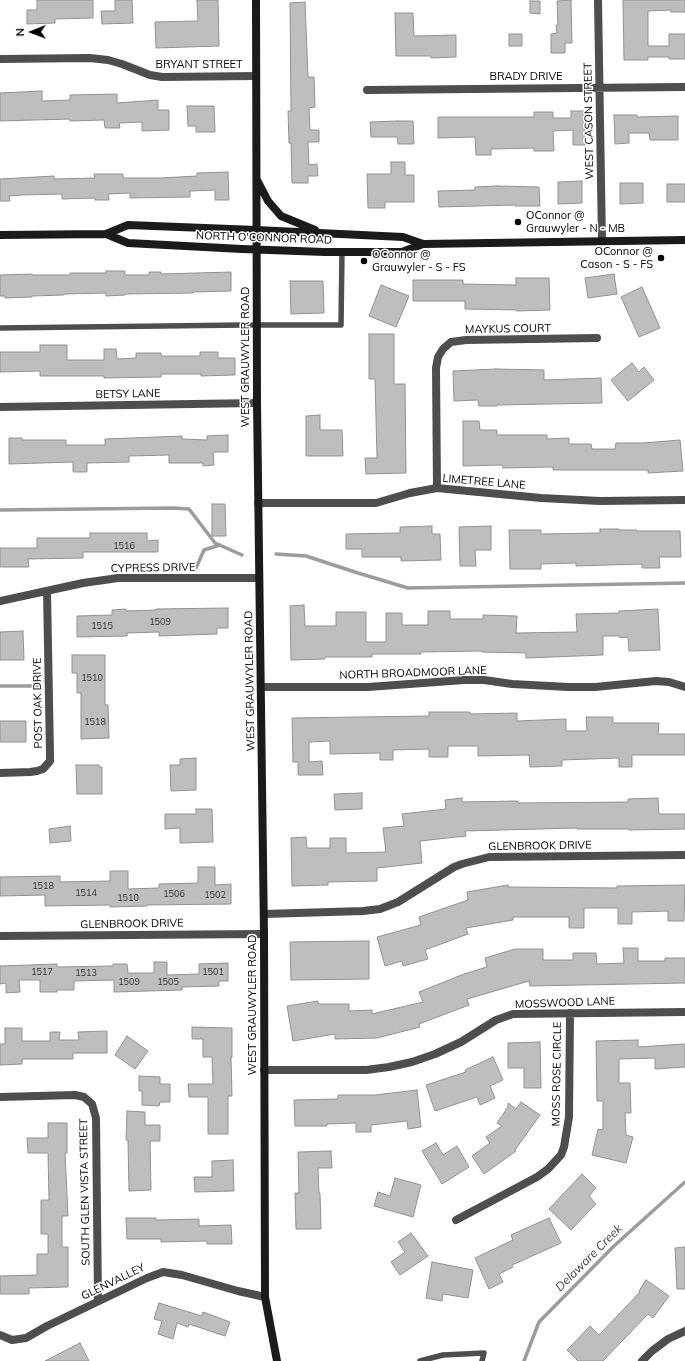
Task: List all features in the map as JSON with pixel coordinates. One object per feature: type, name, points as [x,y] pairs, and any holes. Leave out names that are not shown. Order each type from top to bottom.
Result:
[{"type":"main road","name":"WEST GRAUWYLER ROAD","points":[[256,0],[257,403],[264,914],[265,1297],[277,1361]]},
{"type":"main road","points":[[256,180],[268,201],[281,216],[325,234]]},
{"type":"main road","name":"NORTH O'CONNOR ROAD","points":[[0,235],[106,234],[128,226],[402,237],[423,244],[685,240]]},
{"type":"main road","name":"NORTH O'CONNOR ROAD","points":[[106,234],[128,243],[256,250],[402,252],[423,244]]},
{"type":"street","name":"WEST CASON STREET","points":[[598,0],[602,241]]},
{"type":"street","name":"BRYANT STREET","points":[[0,59],[90,58],[108,60],[156,76],[256,76]]},
{"type":"street","name":"BRADY DRIVE","points":[[367,90],[685,87]]},
{"type":"street","name":"MAYKUS COURT","points":[[437,488],[436,368],[438,357],[443,349],[451,342],[466,340],[597,338]]},
{"type":"street","name":"BETSY LANE","points":[[0,407],[257,403]]},
{"type":"street","name":"LIMETREE LANE","points":[[258,504],[376,503],[410,493],[437,488],[571,500],[685,500]]},
{"type":"street","name":"CYPRESS DRIVE","points":[[0,600],[83,583],[118,578],[260,578]]},
{"type":"street","name":"POST OAK DRIVE","points":[[0,773],[37,771],[43,768],[50,761],[47,591]]},
{"type":"street","name":"NORTH BROADMOOR LANE","points":[[261,687],[368,687],[464,680],[484,680],[512,684],[568,687],[595,687],[656,681],[669,682],[685,687]]},
{"type":"street","name":"GLENBROOK DRIVE","points":[[264,914],[363,911],[380,909],[398,902],[454,867],[489,857],[685,855]]},
{"type":"street","name":"GLENBROOK DRIVE","points":[[0,936],[264,934]]},
{"type":"street","name":"MOSSWOOD LANE","points":[[264,1070],[366,1070],[412,1062],[435,1054],[461,1042],[496,1020],[513,1014],[685,1012]]},
{"type":"street","name":"MOSS ROSE CIRCLE","points":[[456,1220],[537,1177],[548,1169],[561,1155],[564,1147],[569,1116],[570,1013]]},
{"type":"street","name":"SOUTH GLEN VISTA STREET","points":[[0,1097],[75,1095],[84,1098],[92,1104],[96,1118],[98,1301]]},
{"type":"street","name":"GLENVALLEY","points":[[0,1335],[12,1340],[26,1338],[46,1326],[151,1276],[163,1272],[182,1275],[265,1297]]},
{"type":"street","points":[[642,1361],[668,1339],[685,1331]]},
{"type":"lane","points":[[0,328],[257,324],[341,325],[342,252]]},
{"type":"lane","points":[[420,1361],[443,1355],[484,1353],[482,1361]]},
{"type":"building","points":[[37,0],[93,0],[93,18],[55,19],[55,23],[27,24],[27,10],[37,10]]},
{"type":"building","points":[[115,0],[132,0],[133,23],[102,24],[101,11],[115,11]]},
{"type":"building","points":[[197,0],[218,0],[219,46],[156,48],[155,22],[198,21]]},
{"type":"building","points":[[571,0],[572,43],[565,43],[565,53],[551,53],[551,34],[557,33],[556,25],[558,25],[557,1]]},
{"type":"building","points":[[623,0],[685,0],[685,12],[671,12],[671,10],[648,11],[648,46],[669,46],[669,34],[685,34],[685,59],[648,57],[648,60],[624,60]]},
{"type":"building","points":[[530,1],[540,1],[540,14],[530,13]]},
{"type":"building","points":[[305,2],[308,77],[314,77],[315,107],[309,108],[310,130],[319,130],[319,142],[308,142],[309,165],[317,164],[318,176],[308,176],[308,183],[292,183],[291,143],[289,143],[288,111],[291,111],[290,3]]},
{"type":"building","points":[[395,13],[413,13],[414,36],[456,35],[456,57],[431,58],[431,56],[396,56]]},
{"type":"building","points":[[509,34],[522,34],[522,46],[509,46]]},
{"type":"building","points":[[42,91],[42,101],[70,100],[70,95],[117,94],[117,103],[158,100],[158,110],[169,110],[169,130],[142,131],[142,122],[119,123],[120,128],[105,128],[104,120],[70,121],[70,119],[0,121],[0,93]]},
{"type":"building","points":[[187,106],[214,106],[215,132],[196,132],[196,126],[188,126]]},
{"type":"building","points":[[571,111],[584,111],[585,145],[573,145],[573,130],[553,131],[554,151],[534,151],[534,148],[491,149],[491,155],[476,155],[475,137],[438,138],[438,117],[534,117],[534,112],[553,112],[553,118],[571,118]]},
{"type":"building","points":[[614,115],[637,115],[637,117],[678,116],[678,140],[650,140],[649,133],[629,133],[629,143],[615,144]]},
{"type":"building","points":[[413,121],[414,144],[398,144],[397,137],[371,137],[370,122]]},
{"type":"building","points":[[391,162],[405,162],[405,175],[414,175],[414,202],[385,202],[385,208],[368,208],[367,174],[391,174]]},
{"type":"building","points":[[228,172],[229,200],[215,200],[215,190],[190,191],[190,197],[130,198],[130,193],[108,194],[109,200],[95,200],[95,198],[62,199],[62,194],[9,196],[10,201],[0,201],[0,179],[54,176],[54,179],[95,178],[94,174],[123,174],[123,178],[161,178],[197,176],[197,173]]},
{"type":"building","points":[[582,181],[582,203],[558,204],[558,182]]},
{"type":"building","points":[[620,183],[643,183],[643,203],[620,204]]},
{"type":"building","points":[[667,184],[685,184],[685,202],[667,202]]},
{"type":"building","points":[[475,187],[539,187],[540,206],[515,205],[439,207],[438,191],[475,190]]},
{"type":"building","points":[[106,271],[125,271],[125,275],[149,275],[149,272],[161,272],[161,274],[231,272],[231,291],[125,294],[106,296],[106,293],[5,298],[5,296],[0,296],[0,275],[70,275],[70,273],[106,273]]},
{"type":"building","points":[[614,274],[617,294],[588,298],[585,278]]},
{"type":"building","points":[[516,278],[549,278],[550,310],[517,311],[465,309],[465,301],[413,301],[413,280],[463,280],[463,284],[516,285]]},
{"type":"building","points":[[290,281],[323,281],[324,313],[291,314]]},
{"type":"building","points":[[381,285],[409,296],[396,327],[369,316]]},
{"type":"building","points":[[642,287],[660,328],[639,337],[621,297]]},
{"type":"building","points":[[369,334],[394,334],[394,384],[405,384],[406,473],[366,474],[365,458],[377,458],[375,379],[369,379]]},
{"type":"building","points":[[40,345],[67,345],[67,360],[104,360],[104,349],[116,349],[117,359],[136,358],[136,353],[161,353],[161,356],[200,356],[200,352],[218,352],[218,358],[235,358],[235,375],[201,376],[201,374],[161,374],[161,377],[104,378],[104,376],[40,376],[40,371],[0,372],[0,352],[40,352]]},
{"type":"building","points":[[632,363],[639,372],[644,367],[654,380],[628,401],[611,380]]},
{"type":"building","points":[[496,369],[544,370],[544,380],[601,378],[602,403],[479,406],[478,400],[454,401],[453,371]]},
{"type":"building","points":[[320,415],[320,430],[342,430],[343,456],[306,456],[306,416]]},
{"type":"building","points":[[463,421],[479,421],[480,430],[497,430],[497,435],[547,435],[547,439],[569,438],[569,444],[591,444],[592,449],[615,449],[616,443],[643,443],[680,440],[683,471],[648,473],[648,470],[553,470],[553,467],[503,468],[502,465],[463,466]]},
{"type":"building","points":[[228,435],[228,452],[213,452],[214,465],[203,466],[203,463],[169,463],[169,455],[129,456],[129,462],[87,463],[87,472],[73,472],[73,462],[9,464],[9,438],[22,438],[22,440],[66,440],[66,445],[105,445],[105,439],[182,436],[182,439],[207,440],[207,436]]},
{"type":"building","points":[[212,504],[225,504],[226,536],[212,536]]},
{"type":"building","points":[[432,526],[432,534],[440,534],[441,560],[401,561],[401,557],[362,557],[362,549],[346,549],[346,534],[400,533],[400,527]]},
{"type":"building","points":[[491,526],[491,550],[475,550],[476,566],[460,566],[459,527]]},
{"type":"building","points":[[600,529],[680,531],[681,557],[659,557],[660,568],[642,568],[642,564],[576,566],[576,563],[541,564],[541,569],[510,569],[509,530],[541,530],[541,534],[600,533]]},
{"type":"building","points":[[90,533],[147,533],[147,541],[158,540],[158,552],[83,552],[83,558],[28,559],[29,567],[0,567],[0,548],[37,548],[37,538],[90,538]]},
{"type":"building","points":[[304,605],[305,626],[336,626],[336,612],[366,612],[366,642],[386,642],[386,613],[402,613],[402,625],[428,625],[428,611],[450,611],[450,619],[483,619],[483,615],[517,616],[516,633],[577,632],[576,614],[619,613],[619,611],[658,609],[660,650],[629,651],[628,637],[620,638],[620,636],[603,636],[603,655],[526,658],[526,653],[482,651],[421,652],[421,654],[372,654],[372,657],[325,657],[325,659],[291,660],[290,606]]},
{"type":"building","points":[[228,608],[228,628],[217,628],[217,634],[159,636],[159,632],[127,633],[127,636],[77,637],[77,616],[112,615],[112,610],[126,609],[126,611]]},
{"type":"building","points":[[23,631],[24,660],[0,660],[0,632]]},
{"type":"building","points":[[72,655],[105,655],[105,705],[108,705],[109,738],[81,739],[81,693],[77,693],[77,673],[72,673]]},
{"type":"building","points":[[429,712],[470,712],[470,714],[517,713],[517,721],[566,719],[566,731],[587,731],[586,717],[613,717],[613,723],[659,723],[658,734],[685,734],[685,755],[632,755],[632,767],[619,767],[619,758],[562,760],[562,766],[530,767],[529,755],[478,756],[478,746],[448,746],[448,757],[429,757],[429,749],[393,750],[393,760],[380,760],[380,753],[330,754],[330,741],[309,742],[309,762],[322,761],[323,775],[298,775],[298,762],[293,762],[292,718],[429,716]]},
{"type":"building","points":[[0,721],[26,721],[26,742],[0,742]]},
{"type":"building","points":[[196,758],[196,790],[171,791],[170,765],[180,765],[180,759]]},
{"type":"building","points":[[76,765],[99,765],[99,767],[102,767],[102,794],[77,794]]},
{"type":"building","points":[[362,793],[362,809],[335,810],[334,794]]},
{"type":"building","points":[[462,798],[462,802],[518,801],[518,803],[628,802],[628,799],[658,798],[659,814],[685,814],[685,829],[629,830],[577,828],[465,831],[466,836],[420,841],[422,863],[377,868],[377,881],[328,882],[328,885],[292,886],[291,838],[306,837],[307,848],[330,848],[330,838],[346,838],[346,853],[386,852],[383,828],[404,826],[402,814],[446,809],[445,800]]},
{"type":"building","points":[[196,809],[212,809],[213,842],[180,843],[180,828],[165,829],[165,814],[196,814]]},
{"type":"building","points":[[70,826],[71,841],[50,843],[49,829]]},
{"type":"building","points":[[198,867],[215,867],[215,885],[231,884],[231,904],[110,907],[110,905],[45,906],[45,895],[0,896],[0,877],[60,876],[60,882],[110,881],[110,871],[128,871],[128,889],[159,888],[159,884],[198,883]]},
{"type":"building","points":[[508,885],[508,887],[617,888],[617,886],[685,885],[684,921],[668,921],[668,911],[632,912],[632,924],[618,924],[618,908],[584,908],[584,928],[569,928],[569,917],[513,917],[513,920],[466,928],[468,934],[425,950],[428,959],[403,966],[402,961],[385,966],[377,937],[421,925],[419,917],[468,900],[467,892]]},
{"type":"building","points":[[369,941],[369,979],[291,980],[290,942]]},
{"type":"building","points":[[623,948],[638,948],[638,961],[665,961],[665,958],[685,958],[685,983],[530,986],[529,981],[467,999],[469,1005],[419,1024],[420,1027],[377,1038],[335,1039],[335,1034],[293,1041],[287,1006],[318,1001],[318,1004],[349,1004],[349,1011],[372,1010],[372,1014],[423,1002],[419,992],[464,974],[487,967],[485,958],[515,949],[543,949],[543,960],[573,960],[573,953],[596,953],[597,964],[624,963]]},
{"type":"building","points":[[154,962],[167,962],[167,975],[199,974],[199,964],[228,963],[228,981],[219,981],[219,986],[182,987],[182,990],[114,992],[114,980],[74,981],[74,990],[57,990],[57,992],[40,992],[40,980],[19,980],[20,992],[6,993],[6,983],[0,984],[0,966],[57,964],[57,967],[113,966],[113,964],[127,964],[128,973],[154,973]]},
{"type":"building","points":[[192,1027],[232,1028],[232,1096],[228,1096],[228,1134],[208,1134],[208,1097],[189,1097],[188,1084],[213,1084],[212,1057],[203,1057],[203,1039],[192,1039]]},
{"type":"building","points":[[5,1028],[22,1028],[22,1041],[50,1041],[50,1032],[60,1032],[59,1040],[79,1040],[78,1032],[107,1031],[107,1053],[73,1053],[73,1059],[22,1059],[22,1064],[0,1065],[0,1044],[5,1044]]},
{"type":"building","points":[[127,1036],[148,1051],[135,1069],[115,1055]]},
{"type":"building","points":[[638,1040],[638,1047],[685,1044],[685,1067],[655,1069],[655,1058],[619,1059],[619,1083],[630,1083],[631,1113],[625,1113],[626,1135],[633,1137],[626,1163],[592,1155],[598,1129],[603,1130],[603,1101],[597,1101],[596,1041]]},
{"type":"building","points":[[540,1042],[541,1088],[524,1088],[524,1068],[508,1068],[508,1043]]},
{"type":"building","points":[[493,1057],[503,1080],[490,1086],[495,1098],[480,1105],[477,1097],[435,1111],[426,1085],[466,1072],[465,1070]]},
{"type":"building","points":[[139,1076],[160,1077],[160,1084],[170,1084],[170,1102],[160,1102],[159,1106],[142,1105],[142,1091],[139,1091]]},
{"type":"building","points":[[417,1090],[421,1127],[408,1129],[407,1121],[371,1125],[371,1132],[356,1132],[356,1123],[327,1124],[327,1126],[295,1126],[294,1100],[338,1099],[338,1095],[375,1095]]},
{"type":"building","points":[[521,1102],[540,1115],[515,1150],[516,1151],[484,1174],[472,1156],[490,1143],[486,1137],[502,1126],[497,1123],[508,1107],[508,1103],[516,1109]]},
{"type":"building","points":[[127,1111],[145,1112],[145,1125],[160,1125],[160,1141],[150,1141],[151,1190],[129,1191],[128,1140],[126,1140]]},
{"type":"building","points":[[48,1123],[67,1123],[67,1153],[65,1153],[68,1216],[62,1216],[62,1247],[68,1247],[68,1287],[29,1288],[29,1294],[0,1294],[0,1276],[37,1275],[37,1254],[48,1254],[48,1234],[41,1234],[41,1200],[49,1200],[48,1153],[28,1153],[27,1138],[48,1138]]},
{"type":"building","points":[[436,1143],[443,1155],[457,1146],[469,1167],[442,1184],[422,1151]]},
{"type":"building","points":[[331,1151],[332,1168],[318,1168],[321,1229],[296,1229],[295,1193],[299,1193],[298,1152]]},
{"type":"building","points":[[233,1160],[234,1191],[195,1192],[194,1177],[212,1177],[212,1161]]},
{"type":"building","points":[[582,1174],[596,1188],[589,1196],[596,1204],[571,1230],[549,1209]]},
{"type":"building","points":[[395,1178],[421,1185],[413,1217],[374,1206],[378,1192],[390,1196]]},
{"type":"building","points":[[126,1218],[156,1218],[156,1220],[199,1219],[199,1226],[231,1225],[232,1244],[207,1244],[207,1241],[161,1242],[161,1239],[127,1239]]},
{"type":"building","points":[[549,1218],[561,1243],[512,1265],[513,1267],[499,1274],[503,1282],[489,1289],[475,1258],[513,1240],[511,1235]]},
{"type":"building","points":[[411,1233],[428,1256],[400,1275],[391,1262],[405,1252],[398,1242]]},
{"type":"building","points":[[685,1247],[685,1289],[677,1289],[675,1248]]},
{"type":"building","points":[[432,1262],[473,1270],[468,1298],[443,1294],[442,1301],[426,1298]]},
{"type":"building","points":[[646,1280],[669,1296],[653,1318],[648,1314],[603,1361],[578,1361],[567,1350],[590,1326],[599,1335],[640,1292],[639,1291]]},
{"type":"building","points":[[159,1303],[202,1316],[203,1312],[230,1322],[225,1336],[189,1324],[188,1327],[177,1323],[173,1339],[158,1334],[162,1321],[154,1319]]},
{"type":"building","points":[[80,1343],[89,1361],[45,1361]]},
{"type":"waterway","points":[[0,510],[189,509],[215,543],[242,555]]},
{"type":"waterway","points":[[196,568],[204,550],[220,545]]},
{"type":"waterway","points":[[276,554],[306,556],[408,588],[685,583]]},
{"type":"waterway","points":[[0,686],[39,686]]},
{"type":"waterway","name":"Delaware Creek","points":[[524,1361],[539,1322],[614,1246],[685,1182]]},
{"type":"place","name":"OConnor @ Grauwyler - N - MB","points":[[518,222]]},
{"type":"place","name":"OConnor @ Cason - S - FS","points":[[661,258]]},
{"type":"place","name":"OConnor @ Grauwyler - S - FS","points":[[364,261]]}]
